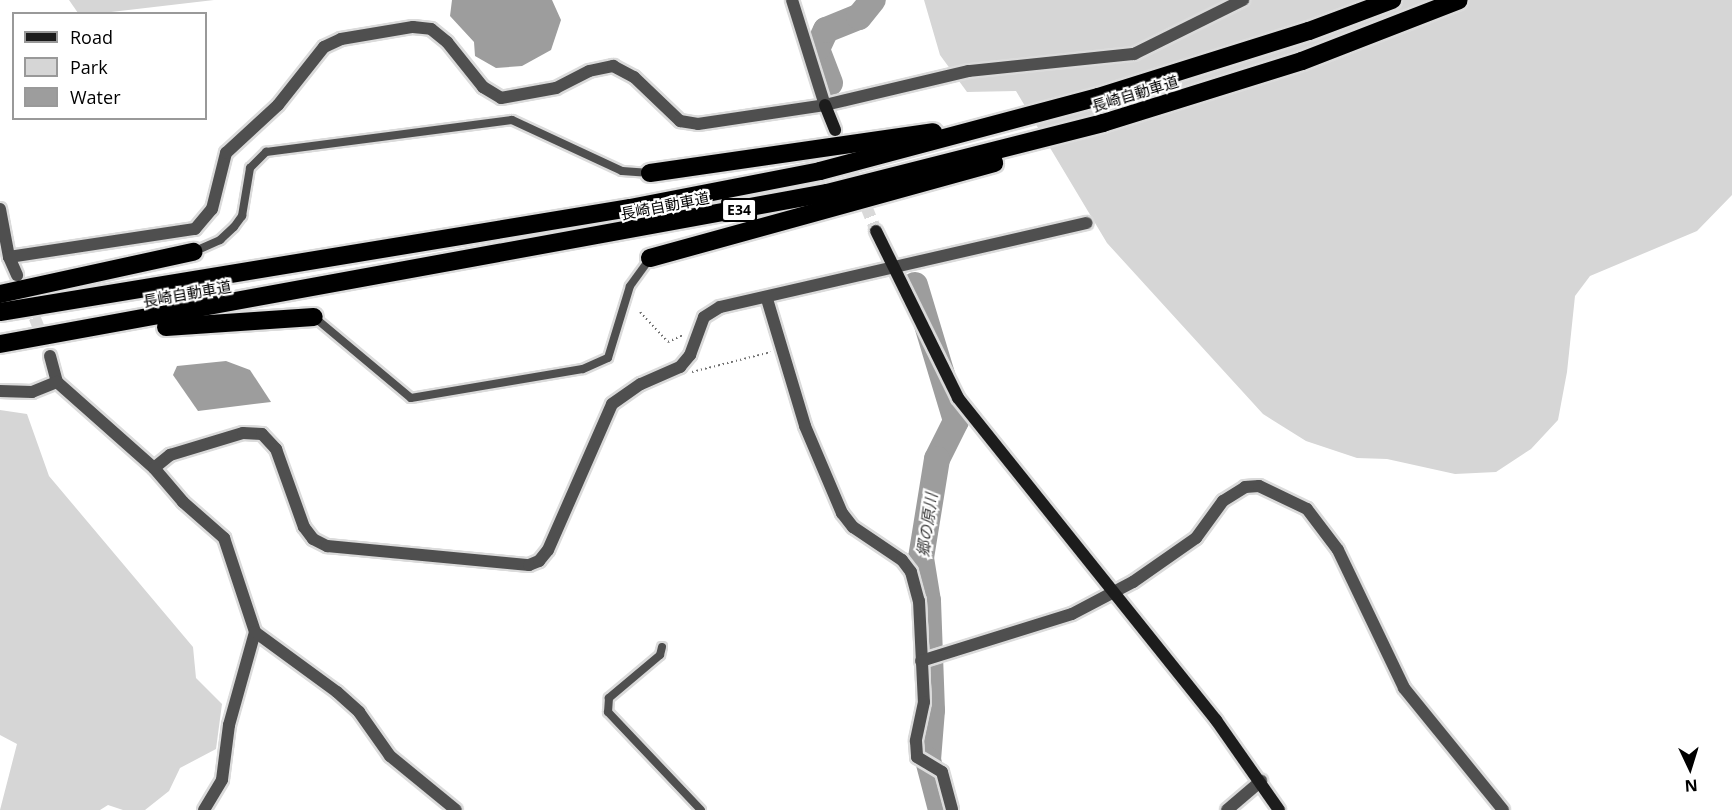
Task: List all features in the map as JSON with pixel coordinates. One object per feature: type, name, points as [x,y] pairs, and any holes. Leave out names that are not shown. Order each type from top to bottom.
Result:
[{"type":"highway","name":"長崎自動車道","points":[[0,312],[630,208],[820,171],[992,126],[1298,34],[1392,0]]},
{"type":"highway","name":"長崎自動車道","points":[[0,344],[81,332],[827,193],[1103,123],[1302,61],[1459,0]]},
{"type":"highway","points":[[650,258],[967,173],[1103,123]]},
{"type":"highway","points":[[650,173],[896,136],[992,126]]},
{"type":"highway","points":[[0,294],[193,252]]},
{"type":"highway","points":[[81,332],[314,317]]},
{"type":"street","points":[[792,0],[825,105],[835,129]]},
{"type":"street","points":[[9,257],[195,229],[212,208],[226,153],[278,105],[324,47],[341,39],[412,27],[431,29],[447,42],[483,87],[501,98],[556,88],[589,70],[613,66],[634,77],[680,121],[698,123],[825,105],[969,71],[1134,54],[1243,0]]},
{"type":"street","points":[[0,209],[9,257],[17,275]]},
{"type":"street","points":[[154,468],[170,455],[243,433],[262,434],[276,449],[304,527],[313,539],[327,546],[529,565],[539,561],[548,550],[612,404],[641,384],[680,367],[690,355],[704,316],[720,307],[767,299],[1086,223]]},
{"type":"street","points":[[876,231],[892,269],[958,398],[1262,781],[1279,810]]},
{"type":"street","points":[[767,299],[779,350],[805,426],[842,513],[853,527],[902,560],[912,572],[919,601],[924,702],[916,741],[921,761],[937,767],[942,772],[952,810]]},
{"type":"street","points":[[50,356],[57,382],[154,468],[183,502],[224,538],[255,632],[229,725],[222,780],[204,810]]},
{"type":"street","points":[[0,391],[32,392],[57,382]]},
{"type":"street","points":[[921,661],[939,658],[1072,614],[1113,591],[1196,538],[1223,501],[1245,487],[1259,486],[1307,509],[1338,550],[1404,688],[1503,810]]},
{"type":"street","points":[[255,632],[338,692],[359,712],[390,756],[456,810]]},
{"type":"street","points":[[1227,810],[1262,781]]},
{"type":"lane","points":[[193,252],[220,240],[234,227],[242,216],[250,168],[266,152],[512,120],[622,171],[650,173]]},
{"type":"lane","points":[[314,317],[411,398],[583,369],[609,358],[630,286],[650,258]]},
{"type":"lane","points":[[663,647],[660,655],[609,698],[609,712],[701,810]]},
{"type":"path","points":[[640,312],[668,342],[699,326]]},
{"type":"path","points":[[680,367],[694,373],[779,350]]},
{"type":"green space","points":[[69,0],[214,0],[111,12],[77,12]]},
{"type":"green space","points":[[924,0],[1732,0],[1732,195],[1697,231],[1590,276],[1575,296],[1567,372],[1558,420],[1531,449],[1496,472],[1455,474],[1387,459],[1357,458],[1306,441],[1263,414],[1107,243],[1016,91],[967,92],[940,55]]},
{"type":"green space","points":[[0,410],[27,414],[49,476],[193,647],[196,678],[222,704],[216,749],[180,768],[169,791],[145,810],[123,810],[108,805],[100,810],[0,810],[17,744],[0,735]]},
{"type":"water","points":[[452,0],[552,0],[561,20],[551,50],[522,66],[496,68],[475,56],[474,42],[450,16]]},
{"type":"water","points":[[226,361],[250,370],[271,402],[198,411],[173,375],[177,366]]},
{"type":"waterway","name":"郷の原川","points":[[830,83],[817,49],[826,30],[859,17],[873,0]]},
{"type":"waterway","name":"郷の原川","points":[[915,285],[956,421],[937,459],[921,558],[928,601],[932,710],[928,760],[941,810]]},
{"type":"tunnel","points":[[839,139],[876,231]]},
{"type":"tunnel","points":[[28,301],[50,356]]}]
